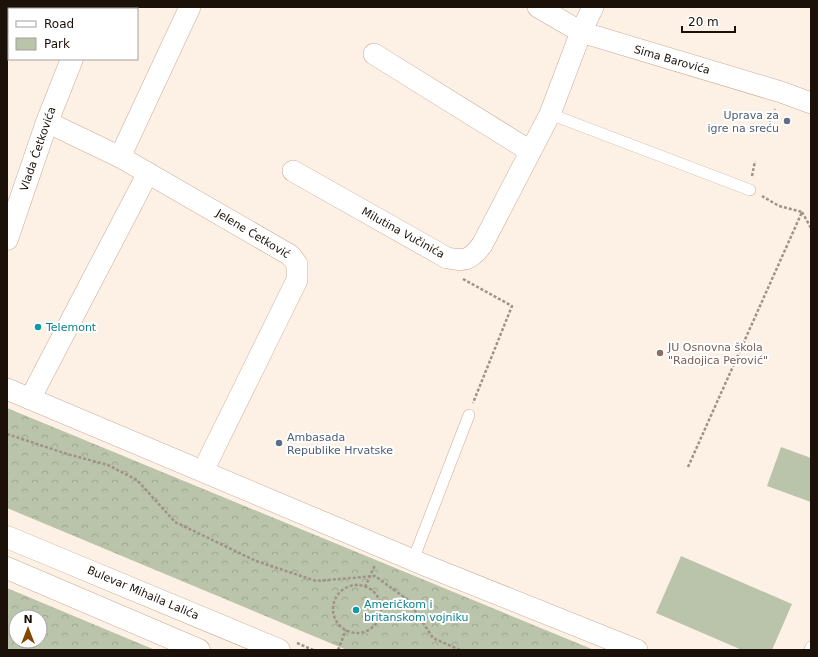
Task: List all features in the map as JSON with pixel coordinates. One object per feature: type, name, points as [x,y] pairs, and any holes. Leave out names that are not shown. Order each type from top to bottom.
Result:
[{"type":"main road","name":"Vlada Ćetkovića","points":[[7,239],[47,122],[72,60]]},
{"type":"main road","name":"Bulevar Mihaila Lalića","points":[[7,537],[279,650]]},
{"type":"main road","points":[[7,568],[199,650]]},
{"type":"street","points":[[120,157],[190,7]]},
{"type":"street","name":"Sima Barovića","points":[[538,7],[581,32],[781,92],[811,103]]},
{"type":"street","name":"Milutina Vučinića","points":[[293,171],[447,258],[463,260],[473,256],[482,245],[550,114],[581,32],[594,7]]},
{"type":"street","points":[[374,54],[530,151]]},
{"type":"street","name":"Jelene Ćetković","points":[[47,122],[120,157],[290,255],[297,264],[297,280],[203,471]]},
{"type":"street","points":[[30,399],[148,173]]},
{"type":"street","points":[[7,389],[412,560],[637,650]]},
{"type":"lane","points":[[550,114],[750,190]]},
{"type":"lane","points":[[412,560],[469,415]]},
{"type":"path","points":[[766,132],[781,92]]},
{"type":"path","points":[[755,160],[750,190],[779,206],[802,212],[811,228]]},
{"type":"path","points":[[688,467],[802,212]]},
{"type":"path","points":[[447,258],[465,281],[512,306],[469,415]]},
{"type":"path","points":[[7,434],[67,454],[108,465],[138,480],[175,522],[256,562],[316,581],[375,576],[408,600],[433,638],[460,650]]},
{"type":"path","points":[[365,586],[378,559]]},
{"type":"path","points":[[352,585],[365,586],[374,592],[378,599],[380,607],[377,620],[371,628],[364,631],[356,632],[346,630],[337,621],[333,614],[335,599],[345,588],[352,585]]},
{"type":"path","points":[[338,650],[346,630]]},
{"type":"green space","points":[[7,408],[594,650],[347,650],[7,508]]},
{"type":"green space","points":[[781,447],[811,458],[811,502],[767,486]]},
{"type":"green space","points":[[681,556],[792,604],[772,650],[742,650],[656,613]]},
{"type":"green space","points":[[7,588],[155,650],[7,650]]},
{"type":"place","name":"Uprava za igre na sreću","points":[[787,121]]},
{"type":"place","name":"Telemont","points":[[38,327]]},
{"type":"place","name":"JU Osnovna škola \"Radojica Perović\"","points":[[660,353]]},
{"type":"place","name":"Ambasada Republike Hrvatske","points":[[279,443]]},
{"type":"place","name":"Američkom i britanskom vojniku","points":[[356,610]]}]
